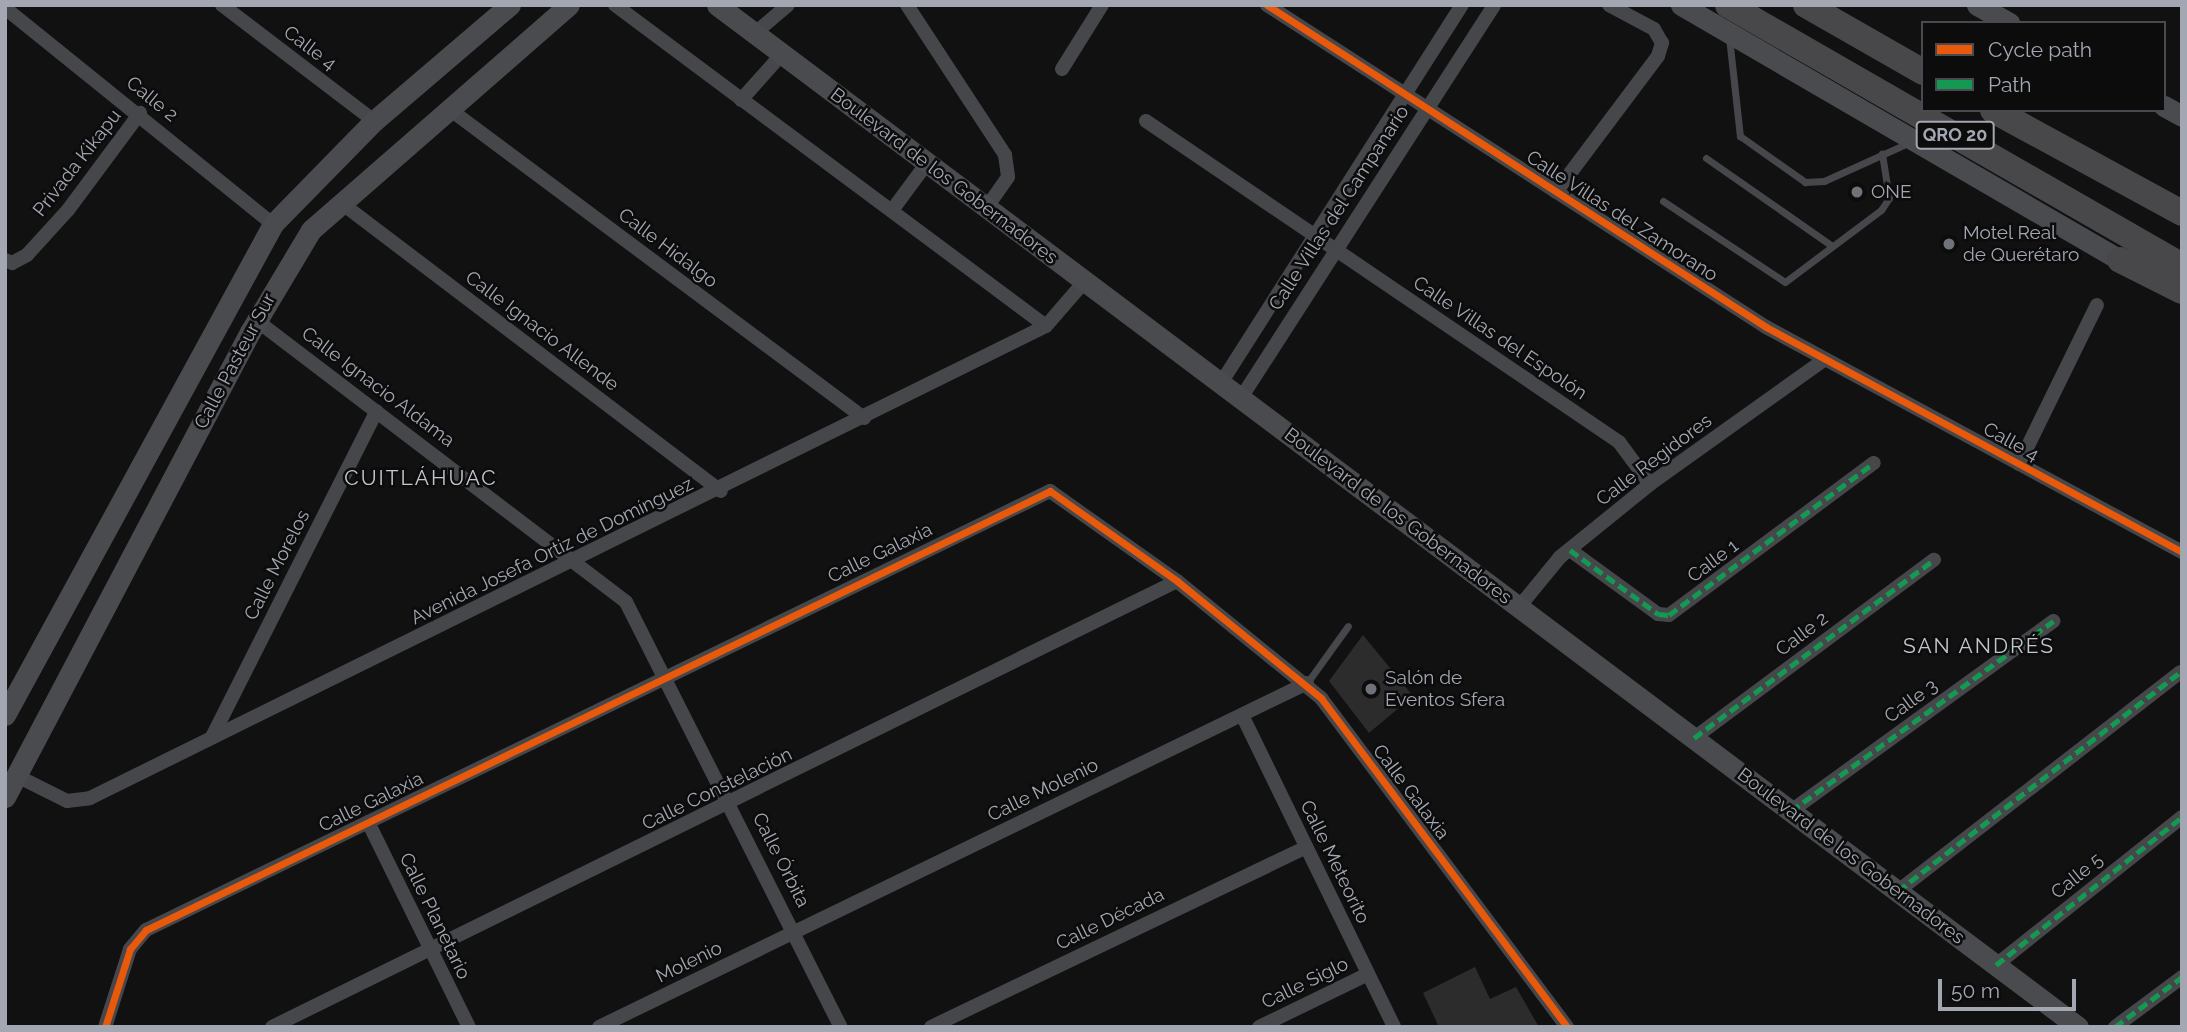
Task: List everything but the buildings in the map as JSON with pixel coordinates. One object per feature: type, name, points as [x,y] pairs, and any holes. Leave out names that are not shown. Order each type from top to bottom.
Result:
[{"type":"highway","name":"QRO 20","points":[[1728,5],[2182,266]]},
{"type":"highway","points":[[1806,5],[1921,71]]},
{"type":"highway","name":"QRO 20","points":[[1997,112],[2108,170],[2182,213]]},
{"type":"highway","points":[[2108,170],[2182,200]]},
{"type":"highway","points":[[2120,260],[2182,280]]},
{"type":"highway","points":[[2120,260],[2182,291]]},
{"type":"street","name":"Calle 4","points":[[222,5],[374,121]]},
{"type":"street","name":"Calle Pasteur Sur","points":[[5,715],[273,224],[374,121],[510,5]]},
{"type":"street","name":"Calle Pasteur Sur","points":[[5,797],[256,320],[290,261],[340,202],[569,5]]},
{"type":"street","points":[[615,5],[893,209],[1046,326]]},
{"type":"street","name":"Boulevard de los Gobernadores","points":[[717,5],[2078,1027]]},
{"type":"street","points":[[755,33],[788,5]]},
{"type":"street","points":[[907,5],[1006,155],[1008,177],[987,207]]},
{"type":"street","points":[[1062,69],[1102,5]]},
{"type":"street","name":"Calle Villas del Zamorano","points":[[1267,5],[1766,327],[1825,359]]},
{"type":"street","name":"Calle Villas del Campanario","points":[[1221,383],[1462,5]]},
{"type":"street","name":"Calle Villas del Campanario","points":[[1241,398],[1494,5]]},
{"type":"street","points":[[1556,192],[1658,56],[1662,43],[1654,29],[1609,5]]},
{"type":"street","points":[[1681,5],[2120,260]]},
{"type":"street","points":[[1977,5],[2002,21]]},
{"type":"street","name":"Calle 2","points":[[5,8],[139,113],[273,224]]},
{"type":"street","points":[[741,100],[782,54]]},
{"type":"street","points":[[2166,107],[2182,116]]},
{"type":"street","name":"Calle Hidalgo","points":[[448,108],[864,418]]},
{"type":"street","name":"Privada Kikapu","points":[[8,262],[27,255],[68,210],[139,113]]},
{"type":"street","name":"Calle Villas del Espolón","points":[[1146,121],[1619,442],[1650,484]]},
{"type":"street","points":[[893,209],[927,163]]},
{"type":"street","name":"Calle Ignacio Allende","points":[[340,202],[721,491]]},
{"type":"street","name":"Avenida Josefa Ortiz de Domínguez","points":[[17,776],[80,802],[721,491],[1046,326],[1085,281]]},
{"type":"street","points":[[2019,464],[2097,305]]},
{"type":"street","name":"Calle Ignacio Aldama","points":[[256,320],[577,560],[626,602],[667,674]]},
{"type":"street","name":"Calle 4","points":[[1825,359],[2182,552]]},
{"type":"street","name":"Calle Regidores","points":[[1519,607],[1570,550],[1650,484],[1825,359]]},
{"type":"street","name":"Calle Morelos","points":[[212,737],[377,411]]},
{"type":"street","name":"Calle 1","points":[[1570,550],[1658,614],[1669,615],[1874,463]]},
{"type":"street","name":"Calle Galaxia","points":[[105,1027],[137,937],[667,674],[1042,492],[1060,495],[1177,581],[1307,683],[1567,1027]]},
{"type":"street","name":"Calle 2","points":[[1694,738],[1934,560]]},
{"type":"street","name":"Calle Constelación","points":[[272,1027],[730,804],[1177,581]]},
{"type":"street","name":"Calle 3","points":[[1791,811],[2053,621]]},
{"type":"street","points":[[1898,891],[2180,672]]},
{"type":"street","name":"Calle Órbita","points":[[667,674],[841,1027]]},
{"type":"street","name":"Calle Molenio","points":[[795,932],[1307,683]]},
{"type":"street","name":"Calle Meteorito","points":[[1242,715],[1394,1027]]},
{"type":"street","name":"Calle 5","points":[[1996,965],[2182,817]]},
{"type":"street","name":"Calle Planetario","points":[[368,822],[469,1027]]},
{"type":"street","name":"Calle Década","points":[[931,1027],[1306,846]]},
{"type":"street","name":"Molenio","points":[[599,1027],[795,932]]},
{"type":"street","name":"Calle Siglo","points":[[1258,1027],[1368,974]]},
{"type":"street","points":[[2115,1027],[2182,977]]},
{"type":"lane","points":[[1729,33],[1736,125],[1746,146],[1814,184],[1914,140]]},
{"type":"lane","points":[[1663,201],[1785,282],[1889,198],[1882,155]]},
{"type":"lane","points":[[1706,158],[1832,246]]},
{"type":"lane","points":[[1307,683],[1348,626]]},
{"type":"marked path","points":[[1570,550],[1658,614],[1669,615],[1874,463]]},
{"type":"marked path","points":[[1694,738],[1934,560]]},
{"type":"marked path","points":[[1791,811],[2053,621]]},
{"type":"marked path","points":[[1898,891],[2180,672]]},
{"type":"marked path","points":[[1996,965],[2182,817]]},
{"type":"marked path","points":[[2115,1027],[2182,977]]},
{"type":"cycle path","points":[[1267,5],[1766,327],[2182,552]]},
{"type":"cycle path","points":[[105,1027],[130,949],[146,930],[1050,491],[1177,581],[1321,698],[1567,1027]]},
{"type":"place","name":"ONE","points":[[1857,192]]},
{"type":"place","name":"Motel Real de Querétaro","points":[[1949,244]]},
{"type":"place","name":"Salón de Eventos Sfera","points":[[1371,689]]},
{"type":"district","name":"CUITLÁHUAC","points":[[421,478]]},
{"type":"district","name":"SAN ANDRÉS","points":[[1979,646]]}]
